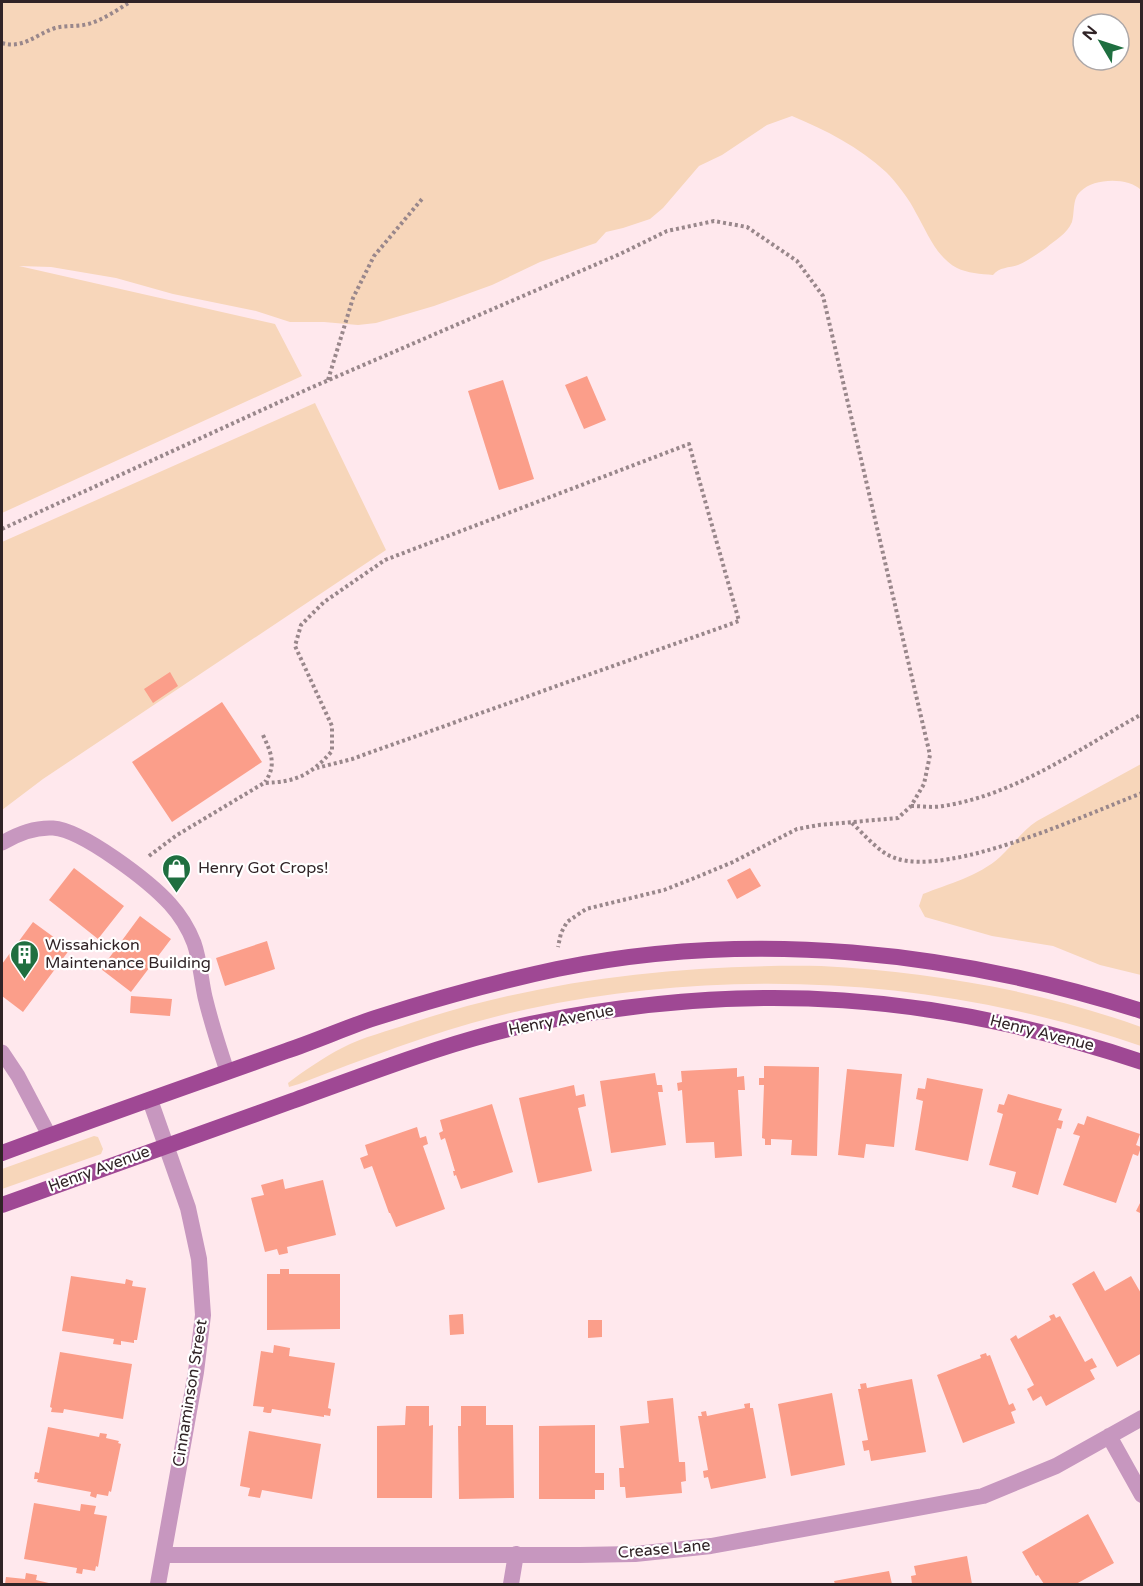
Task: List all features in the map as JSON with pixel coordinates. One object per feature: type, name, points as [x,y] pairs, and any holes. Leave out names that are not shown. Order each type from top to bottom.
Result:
[{"type":"main road","points":[[2,1153],[404,1009],[501,981],[561,968],[621,959],[718,950],[840,951],[948,963],[1002,973],[1142,1011]]},
{"type":"main road","name":"Henry Avenue","points":[[2,1205],[395,1064],[481,1037],[538,1022],[596,1011],[692,1000],[771,997],[890,1004],[955,1012],[1019,1026],[1060,1036],[1142,1062]]},
{"type":"street","name":"Cinnaminson Street","points":[[150,1100],[188,1208],[194,1232],[199,1259],[203,1315],[196,1372],[159,1584]]},
{"type":"street","name":"Crease Lane","points":[[164,1555],[580,1555],[672,1551],[711,1546],[983,1497],[1056,1466],[1142,1418]]},
{"type":"street","points":[[1109,1436],[1142,1495]]},
{"type":"street","points":[[511,1584],[516,1554]]},
{"type":"lane","points":[[2,843],[34,829],[54,828],[90,841],[130,870],[170,904],[183,921],[194,943],[214,1030],[227,1071]]},
{"type":"lane","points":[[2,1052],[18,1076],[49,1135]]},
{"type":"path","points":[[2,43],[12,46],[27,42],[47,31],[65,25],[86,25],[130,2]]},
{"type":"path","points":[[328,381],[353,298],[374,256],[422,199]]},
{"type":"path","points":[[2,529],[667,231],[714,221],[747,227],[797,261],[823,296],[930,755],[924,784],[911,806],[898,818],[797,829],[733,862],[664,890],[586,909],[567,922],[561,933],[558,945],[561,968]]},
{"type":"path","points":[[264,783],[296,779],[317,768],[352,759],[739,621],[689,444],[385,560],[324,602],[301,625],[295,646],[332,726],[332,751],[317,768]]},
{"type":"path","points":[[911,806],[942,806],[987,796],[1020,782],[1142,714]]},
{"type":"path","points":[[130,870],[177,835],[264,783],[269,776],[273,762],[272,754],[263,735]]},
{"type":"path","points":[[852,823],[877,846],[895,858],[927,863],[960,858],[993,849],[1142,793]]},
{"type":"shaded area","points":[[2,2],[1141,2],[1141,190],[1120,181],[1102,182],[1087,187],[1076,197],[1072,222],[1064,233],[1029,259],[1018,265],[1001,269],[993,275],[965,271],[950,263],[938,251],[910,203],[886,172],[842,140],[792,116],[767,125],[722,155],[699,166],[663,208],[650,219],[606,232],[596,243],[540,262],[492,285],[434,306],[376,323],[358,325],[290,322],[256,311],[173,294],[116,278],[51,267],[19,266],[275,324],[302,376],[2,513]]},
{"type":"shaded area","points":[[315,403],[386,550],[43,779],[2,810],[2,542]]},
{"type":"shaded area","points":[[1141,764],[1141,975],[1100,965],[1053,946],[992,936],[925,917],[919,906],[923,894],[963,879],[992,864],[1037,821]]},
{"type":"shaded area","points":[[769,966],[821,966],[943,978],[1063,1003],[1141,1027],[1141,1046],[1066,1023],[991,1005],[914,993],[837,986],[760,984],[682,987],[605,995],[499,1016],[412,1042],[299,1084],[289,1087],[288,1083],[329,1055],[358,1041],[411,1023],[511,995],[613,977],[665,972]]},
{"type":"shaded area","points":[[94,1136],[98,1137],[103,1149],[101,1154],[2,1189],[2,1169]]},
{"type":"building","points":[[587,376],[606,420],[584,429],[565,385]]},
{"type":"building","points":[[503,380],[534,479],[499,490],[468,391]]},
{"type":"building","points":[[170,672],[178,686],[153,703],[144,689]]},
{"type":"building","points":[[222,702],[262,762],[172,822],[132,762]]},
{"type":"building","points":[[74,868],[124,906],[98,939],[49,900]]},
{"type":"building","points":[[750,868],[761,886],[737,899],[727,880]]},
{"type":"building","points":[[140,916],[171,939],[131,992],[101,969]]},
{"type":"building","name":"Wissahickon Maintenance Building","points":[[33,922],[70,949],[23,1012],[2,996],[2,964]]},
{"type":"building","points":[[267,941],[275,969],[225,986],[216,958]]},
{"type":"building","points":[[131,996],[172,999],[170,1016],[130,1013]]},
{"type":"building","points":[[764,1066],[819,1067],[817,1156],[791,1155],[792,1140],[771,1139],[771,1145],[765,1145],[765,1139],[762,1138],[764,1085],[759,1085],[759,1078],[764,1078]]},
{"type":"building","points":[[737,1068],[737,1077],[744,1076],[745,1090],[738,1090],[742,1156],[715,1158],[714,1142],[686,1143],[682,1090],[678,1091],[677,1083],[682,1082],[681,1071]]},
{"type":"building","points":[[847,1069],[902,1074],[894,1147],[866,1144],[864,1158],[838,1155]]},
{"type":"building","points":[[655,1073],[657,1085],[662,1085],[663,1092],[658,1092],[666,1145],[611,1153],[600,1081]]},
{"type":"building","points":[[927,1078],[983,1089],[968,1161],[915,1150],[923,1101],[916,1099],[918,1088],[925,1089]]},
{"type":"building","points":[[574,1085],[576,1096],[584,1094],[586,1106],[578,1108],[592,1171],[538,1183],[519,1098]]},
{"type":"building","points":[[1008,1094],[1062,1109],[1058,1120],[1063,1121],[1061,1129],[1057,1128],[1038,1195],[1012,1187],[1016,1172],[989,1165],[1003,1114],[997,1112],[999,1104],[1004,1105]]},
{"type":"building","points":[[492,1104],[513,1172],[461,1189],[456,1175],[454,1176],[453,1171],[455,1171],[445,1138],[441,1140],[439,1133],[443,1131],[440,1120]]},
{"type":"building","points":[[1087,1116],[1140,1134],[1136,1145],[1141,1147],[1138,1156],[1133,1154],[1116,1203],[1063,1185],[1080,1136],[1073,1134],[1078,1123],[1084,1125]]},
{"type":"building","points":[[417,1127],[420,1138],[426,1136],[428,1144],[423,1146],[445,1209],[396,1227],[372,1166],[364,1169],[360,1158],[368,1155],[365,1145]]},
{"type":"building","points":[[283,1179],[285,1189],[323,1180],[336,1235],[287,1247],[288,1253],[279,1255],[277,1249],[265,1252],[251,1198],[264,1195],[261,1185]]},
{"type":"building","points":[[1142,1199],[1142,1214],[1136,1211]]},
{"type":"building","points":[[280,1269],[289,1269],[289,1274],[340,1274],[340,1329],[267,1330],[267,1274],[280,1274]]},
{"type":"building","points":[[1094,1271],[1105,1291],[1131,1276],[1142,1295],[1142,1353],[1117,1367],[1072,1284]]},
{"type":"building","points":[[71,1276],[125,1284],[126,1279],[133,1281],[132,1286],[146,1288],[137,1340],[134,1340],[134,1343],[121,1341],[121,1345],[113,1344],[114,1339],[62,1331]]},
{"type":"building","points":[[463,1314],[464,1334],[450,1335],[449,1315]]},
{"type":"building","points":[[1054,1314],[1056,1318],[1060,1316],[1085,1362],[1092,1358],[1097,1367],[1090,1370],[1095,1379],[1046,1406],[1041,1396],[1033,1401],[1027,1389],[1034,1385],[1010,1339],[1016,1335],[1018,1339],[1051,1320],[1049,1316]]},
{"type":"building","points":[[588,1320],[602,1320],[602,1337],[588,1338]]},
{"type":"building","points":[[274,1345],[290,1348],[289,1356],[335,1363],[328,1408],[331,1409],[330,1416],[272,1409],[271,1413],[268,1413],[263,1412],[264,1407],[253,1406],[261,1351],[273,1353]]},
{"type":"building","points":[[60,1352],[132,1364],[123,1419],[64,1409],[63,1413],[51,1412]]},
{"type":"building","points":[[986,1353],[987,1356],[990,1355],[1009,1405],[1013,1403],[1016,1410],[1011,1412],[1015,1423],[963,1443],[937,1375],[981,1358],[980,1355]]},
{"type":"building","points":[[912,1379],[926,1452],[871,1461],[869,1450],[864,1451],[862,1441],[868,1440],[858,1389],[861,1389],[860,1384],[866,1383],[867,1388]]},
{"type":"building","points":[[832,1393],[845,1465],[791,1476],[778,1404]]},
{"type":"building","points":[[673,1398],[679,1462],[685,1462],[686,1481],[681,1482],[682,1493],[626,1498],[625,1487],[620,1487],[619,1468],[624,1468],[620,1426],[649,1423],[647,1401]]},
{"type":"building","points":[[750,1403],[750,1408],[753,1408],[766,1478],[711,1489],[708,1477],[704,1478],[703,1471],[708,1470],[698,1416],[702,1416],[701,1412],[706,1411],[707,1416],[745,1408],[744,1404]]},
{"type":"building","points":[[406,1406],[429,1406],[429,1426],[433,1425],[432,1498],[377,1498],[377,1426],[405,1425]]},
{"type":"building","points":[[461,1406],[486,1406],[486,1425],[513,1425],[514,1498],[459,1499],[458,1426],[461,1426]]},
{"type":"building","points":[[595,1425],[595,1473],[604,1473],[604,1490],[595,1490],[595,1499],[539,1499],[539,1426]]},
{"type":"building","points":[[48,1427],[99,1437],[100,1433],[107,1434],[106,1438],[119,1441],[118,1443],[121,1444],[111,1492],[109,1491],[108,1496],[97,1494],[96,1498],[90,1496],[91,1492],[37,1482],[38,1479],[34,1479],[35,1472],[39,1473]]},
{"type":"building","points":[[249,1431],[321,1444],[312,1499],[262,1490],[260,1498],[248,1496],[250,1488],[240,1486]]},
{"type":"building","points":[[34,1503],[80,1511],[81,1504],[96,1506],[94,1514],[107,1516],[98,1567],[96,1566],[95,1571],[83,1569],[82,1574],[76,1573],[77,1568],[24,1559]]},
{"type":"building","points":[[1088,1514],[1114,1563],[1076,1584],[1044,1584],[1038,1575],[1036,1576],[1022,1552]]},
{"type":"building","points":[[967,1556],[972,1584],[912,1584],[911,1576],[916,1575],[914,1566]]},
{"type":"building","points":[[889,1571],[892,1584],[835,1584],[834,1581]]},
{"type":"building","points":[[26,1573],[37,1575],[36,1580],[53,1584],[5,1584],[6,1577],[25,1579]]},
{"type":"place","name":"Henry Got Crops!","points":[[177,894]]},
{"type":"place","name":"Wissahickon Maintenance Building","points":[[24,980]]}]
